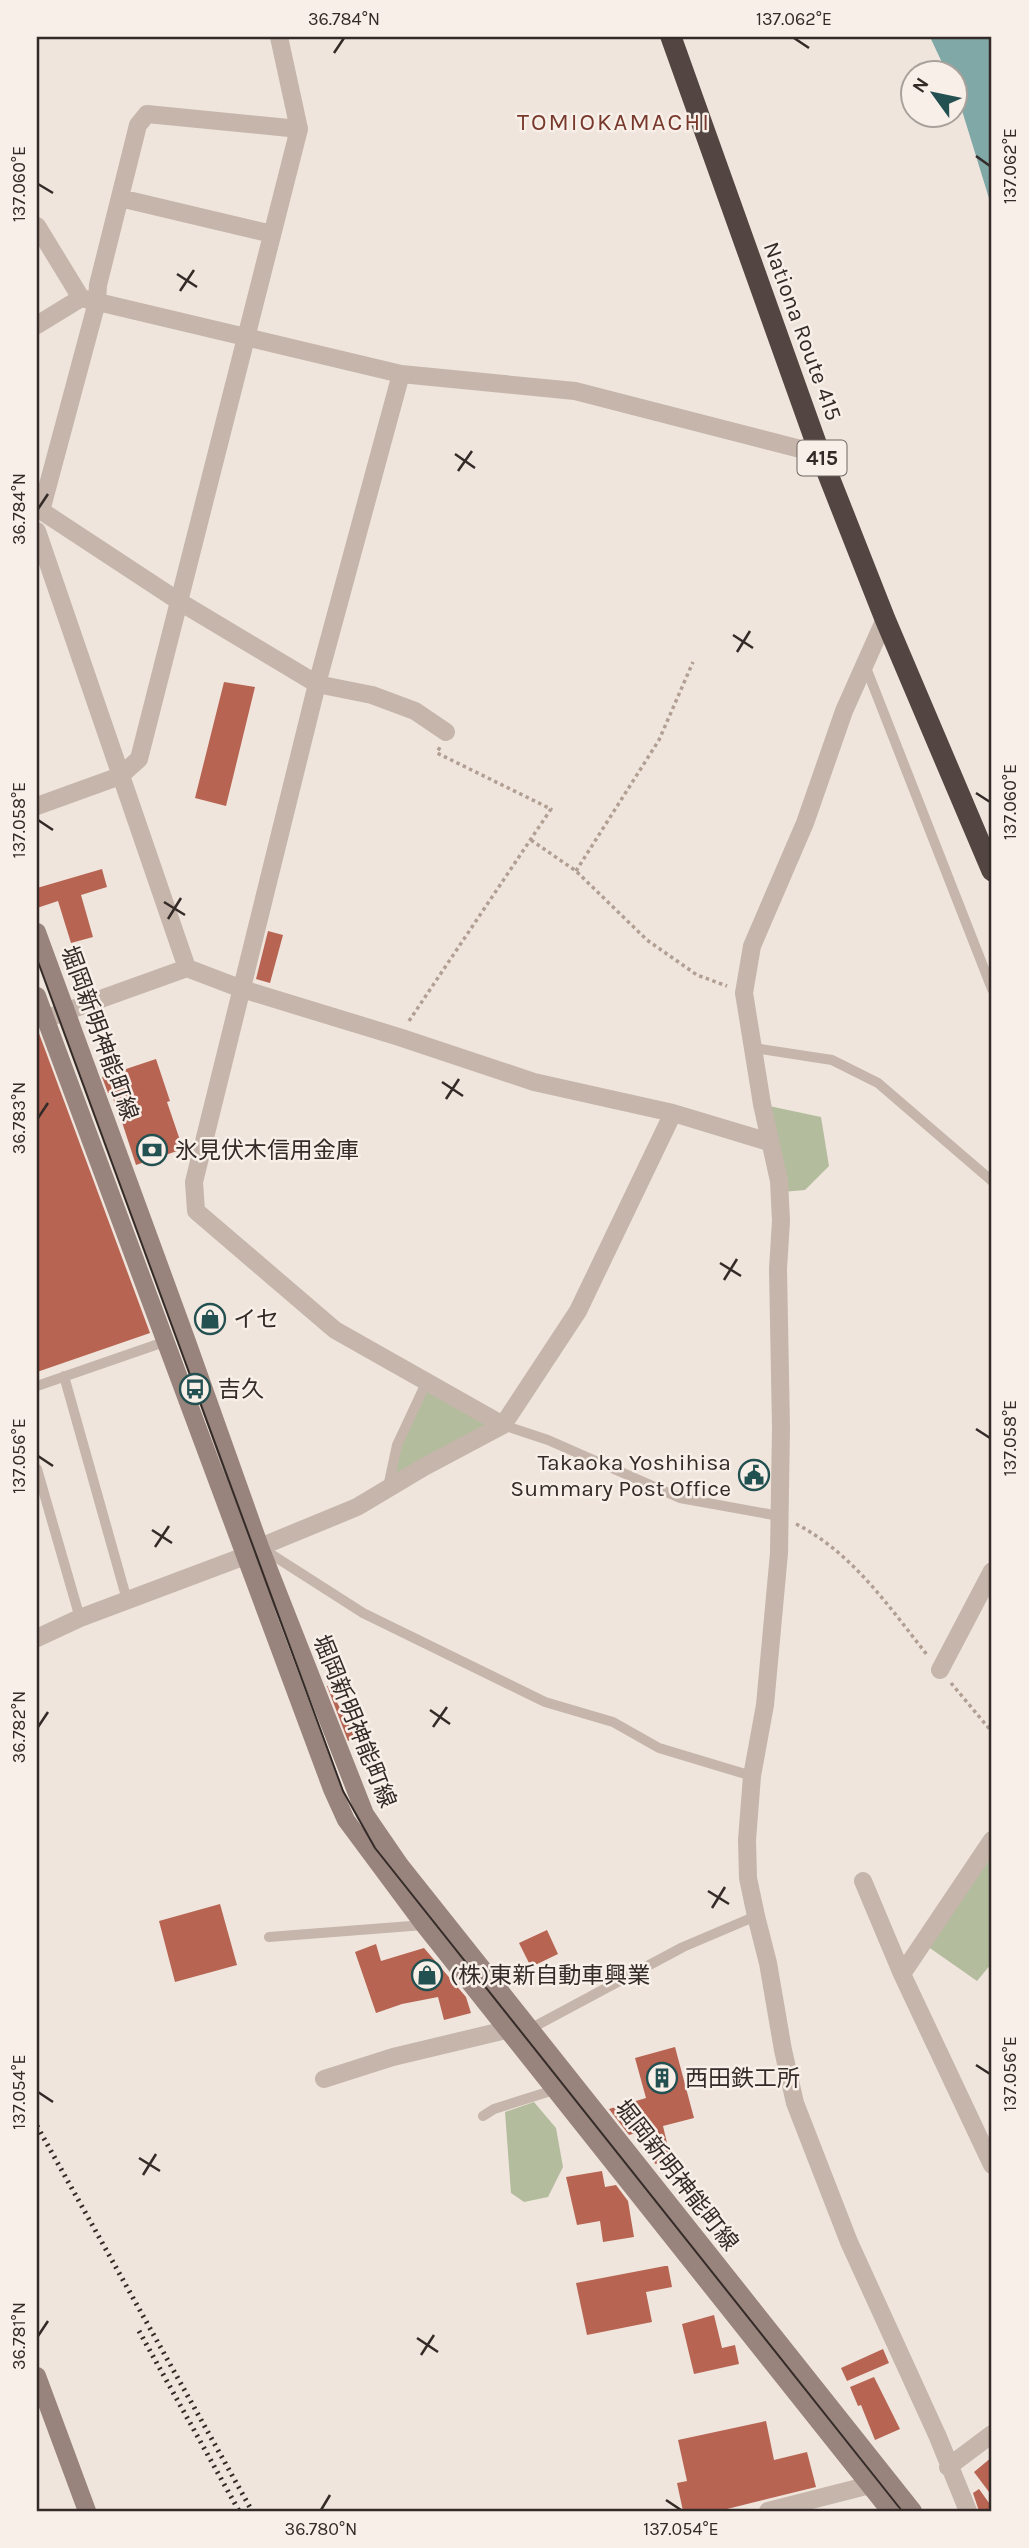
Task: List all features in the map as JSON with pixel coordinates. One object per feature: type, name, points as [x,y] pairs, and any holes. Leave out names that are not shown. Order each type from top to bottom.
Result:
[{"type":"highway","name":"Nationa Route 415","points":[[671,37],[820,454],[992,871]]},
{"type":"main road","name":"堀岡新明神能町線","points":[[37,932],[185,1336],[252,1551],[328,1777],[346,1820],[506,2030],[890,2511]]},
{"type":"main road","name":"堀岡新明神能町線","points":[[37,996],[167,1340],[252,1551],[365,1814],[400,1865],[913,2511]]},
{"type":"main road","points":[[37,2376],[87,2511]]},
{"type":"street","points":[[37,806],[120,776],[139,759],[299,129],[275,39]]},
{"type":"street","points":[[299,129],[147,114],[138,125],[98,285],[89,300],[39,510],[180,602],[317,684],[372,695],[415,711],[446,732]]},
{"type":"street","points":[[120,198],[272,234]]},
{"type":"street","points":[[37,226],[89,300]]},
{"type":"street","points":[[37,325],[89,300],[401,374],[575,391],[820,454]]},
{"type":"street","points":[[401,374],[317,684],[194,1182],[196,1211],[335,1330],[503,1425]]},
{"type":"street","points":[[37,531],[41,555],[187,968]]},
{"type":"street","points":[[886,619],[844,711],[805,823],[752,946],[744,993],[769,1142],[779,1181],[780,1222],[779,1553],[765,1705],[752,1776],[747,1840],[748,1878],[768,1963],[795,2103],[849,2242],[938,2437],[968,2511]]},
{"type":"street","points":[[45,1020],[187,968],[242,989],[534,1082],[673,1113],[769,1142]]},
{"type":"street","points":[[37,1638],[80,1618],[357,1507],[503,1425],[578,1311],[673,1113]]},
{"type":"street","points":[[940,1670],[992,1571]]},
{"type":"street","points":[[902,1974],[992,1840]]},
{"type":"street","points":[[863,1881],[902,1974],[991,2161]]},
{"type":"street","points":[[324,2079],[393,2057],[506,2030]]},
{"type":"street","points":[[948,2467],[992,2434]]},
{"type":"street","points":[[768,2511],[870,2485]]},
{"type":"lane","points":[[864,664],[992,989]]},
{"type":"lane","points":[[754,1048],[831,1060],[878,1083],[992,1181]]},
{"type":"lane","points":[[37,1386],[167,1340]]},
{"type":"lane","points":[[64,1376],[127,1600]]},
{"type":"lane","points":[[387,1490],[397,1446],[426,1383]]},
{"type":"lane","points":[[503,1425],[548,1440],[680,1498],[779,1516]]},
{"type":"lane","points":[[37,1469],[80,1618]]},
{"type":"lane","points":[[252,1551],[363,1613],[545,1702],[613,1722],[659,1748],[752,1776]]},
{"type":"lane","points":[[506,2030],[531,2030],[682,1947],[755,1916]]},
{"type":"lane","points":[[269,1937],[424,1925]]},
{"type":"lane","points":[[483,2116],[494,2109],[554,2090]]},
{"type":"path","points":[[576,871],[659,740],[693,662]]},
{"type":"path","points":[[399,1037],[551,809],[438,753],[446,732]]},
{"type":"path","points":[[531,840],[576,871],[647,940],[696,975],[744,993]]},
{"type":"path","points":[[779,1516],[815,1534],[856,1567],[992,1732]]},
{"type":"green space","points":[[769,1106],[821,1117],[829,1166],[805,1190],[782,1192]]},
{"type":"green space","points":[[426,1383],[503,1425],[387,1490],[397,1445]]},
{"type":"green space","points":[[992,1827],[992,1963],[977,1981],[917,1939]]},
{"type":"green space","points":[[534,2102],[556,2128],[563,2167],[548,2197],[524,2202],[511,2193],[505,2112]]},
{"type":"water","points":[[930,37],[992,37],[992,208],[968,130],[970,60],[941,60]]},
{"type":"building","points":[[224,682],[255,687],[226,806],[195,798]]},
{"type":"building","points":[[102,869],[107,887],[81,895],[93,937],[71,943],[58,901],[37,908],[37,888]]},
{"type":"building","points":[[268,931],[283,935],[270,983],[256,979]]},
{"type":"building","points":[[37,1028],[150,1333],[37,1372]]},
{"type":"building","points":[[156,1059],[183,1149],[136,1165],[111,1092],[108,1093],[102,1077]]},
{"type":"building","points":[[327,1686],[356,1737],[348,1741]]},
{"type":"building","points":[[220,1904],[237,1965],[175,1982],[159,1921]]},
{"type":"building","points":[[547,1930],[558,1954],[531,1967],[519,1943]]},
{"type":"building","points":[[376,1944],[381,1961],[424,1948],[466,1997],[471,2013],[444,2020],[438,1997],[402,2004],[376,2013],[355,1952]]},
{"type":"building","name":"西田鉄工所","points":[[675,2047],[694,2118],[663,2126],[671,2160],[655,2164],[646,2130],[629,2135],[609,2109],[646,2098],[635,2058]]},
{"type":"building","points":[[602,2171],[605,2187],[616,2185],[628,2201],[634,2237],[603,2242],[600,2221],[577,2225],[566,2177]]},
{"type":"building","points":[[668,2266],[672,2287],[646,2292],[652,2322],[587,2335],[576,2283]]},
{"type":"building","points":[[714,2315],[722,2348],[735,2345],[739,2364],[694,2374],[682,2324]]},
{"type":"building","points":[[883,2349],[889,2363],[847,2381],[841,2368]]},
{"type":"building","points":[[874,2377],[900,2429],[875,2440],[861,2405],[858,2406],[850,2387]]},
{"type":"building","points":[[766,2421],[774,2460],[807,2452],[816,2487],[727,2509],[683,2511],[677,2483],[687,2481],[678,2440]]},
{"type":"building","points":[[992,2457],[992,2496],[974,2472]]},
{"type":"building","points":[[979,2489],[992,2511],[979,2511],[973,2493]]},
{"type":"tram line","points":[[37,959],[343,1791],[375,1848],[902,2511]]},
{"type":"railway","points":[[37,2126],[252,2511]]},
{"type":"railway","points":[[139,2331],[239,2511]]},
{"type":"place","name":"氷見伏木信用金庫","points":[[152,1150]]},
{"type":"place","name":"イセ","points":[[210,1319]]},
{"type":"place","name":"吉久","points":[[195,1389]]},
{"type":"place","name":"Takaoka Yoshihisa Summary Post Office","points":[[754,1475]]},
{"type":"place","name":"(株)東新自動車興業","points":[[427,1975]]},
{"type":"place","name":"西田鉄工所","points":[[662,2078]]},
{"type":"district","name":"TOMIOKAMACHI","points":[[614,122]]}]
